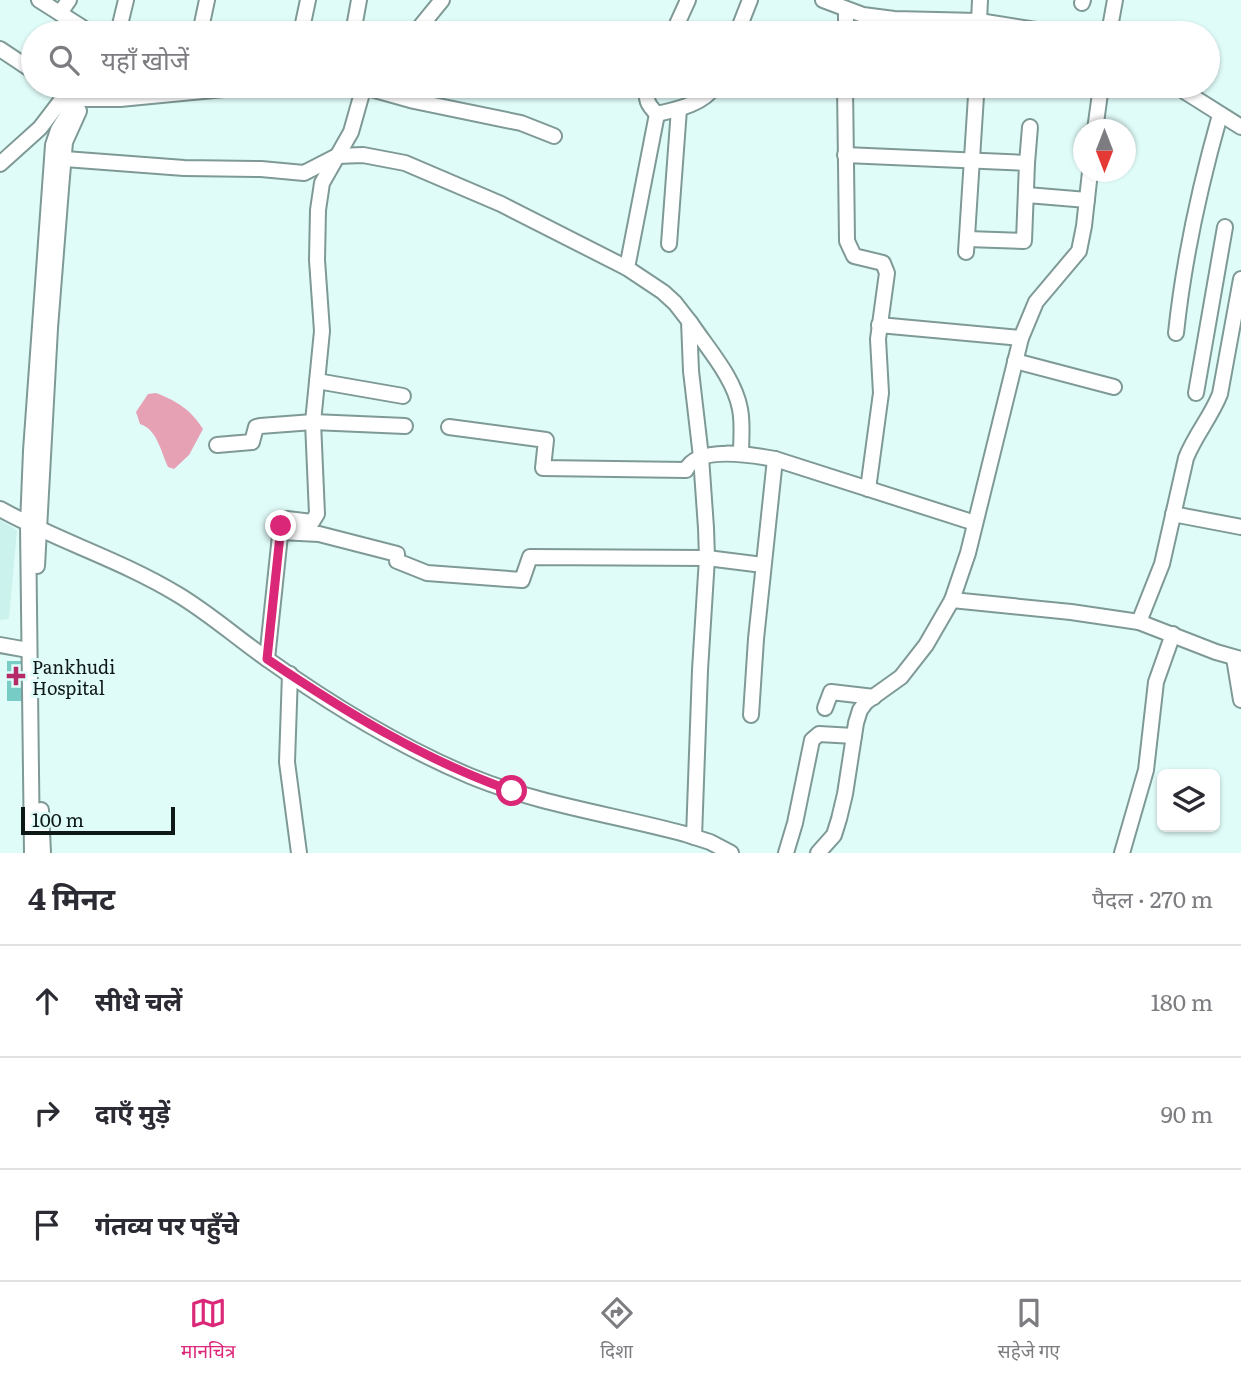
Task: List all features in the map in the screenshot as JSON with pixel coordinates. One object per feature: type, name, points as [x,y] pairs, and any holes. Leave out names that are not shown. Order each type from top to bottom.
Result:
[{"type":"street","points":[[39,0],[73,21]]},
{"type":"street","points":[[60,13],[69,0]]},
{"type":"street","points":[[112,21],[118,0]]},
{"type":"street","points":[[121,21],[126,0]]},
{"type":"street","points":[[203,21],[207,0]]},
{"type":"street","points":[[304,21],[308,0]]},
{"type":"street","points":[[355,21],[359,0]]},
{"type":"street","points":[[425,21],[442,0]]},
{"type":"street","points":[[678,21],[688,0]]},
{"type":"street","points":[[742,21],[750,0]]},
{"type":"street","points":[[823,0],[863,15],[894,19],[979,21],[980,0]]},
{"type":"street","points":[[1111,21],[1115,0]]},
{"type":"street","points":[[846,10],[846,21]]},
{"type":"street","points":[[0,49],[21,63]]},
{"type":"street","points":[[0,164],[69,98]]},
{"type":"street","points":[[43,853],[37,715],[32,426],[53,145],[72,98]]},
{"type":"street","points":[[32,853],[29,650],[34,527],[65,142],[73,98]]},
{"type":"street","points":[[267,659],[283,521],[286,519],[312,522],[317,514],[313,422],[322,331],[317,260],[318,210],[322,183],[351,132],[361,98]]},
{"type":"street","points":[[401,98],[521,122],[554,136]]},
{"type":"street","points":[[647,98],[648,105],[657,114]]},
{"type":"street","points":[[657,114],[680,109],[702,98]]},
{"type":"street","points":[[845,98],[846,232],[850,250],[854,256],[861,259],[883,263],[887,273],[879,325],[881,393],[868,489]]},
{"type":"street","points":[[976,98],[966,245],[1024,240],[1030,127]]},
{"type":"street","points":[[1096,119],[1099,98]]},
{"type":"street","points":[[1194,98],[1241,127]]},
{"type":"street","points":[[669,244],[680,109]]},
{"type":"street","points":[[626,268],[657,114]]},
{"type":"street","points":[[1176,333],[1183,270],[1203,173],[1220,115]]},
{"type":"street","points":[[65,159],[304,173],[337,156],[363,155],[432,173],[501,204],[626,268],[663,292],[689,321],[724,372],[737,397],[741,417],[741,454]]},
{"type":"street","points":[[845,155],[1027,163]]},
{"type":"street","points":[[818,853],[834,835],[839,819],[860,710],[866,702],[901,677],[938,626],[952,600],[975,523],[1021,338],[1036,302],[1079,251],[1089,182]]},
{"type":"street","points":[[1027,195],[1087,200]]},
{"type":"street","points":[[1196,393],[1225,227]]},
{"type":"street","points":[[1139,622],[1159,570],[1186,458],[1220,394],[1241,278],[1217,274]]},
{"type":"street","points":[[689,321],[707,558],[694,837]]},
{"type":"street","points":[[879,325],[1021,338]]},
{"type":"street","points":[[1015,361],[1114,387]]},
{"type":"street","points":[[317,381],[403,396]]},
{"type":"street","points":[[217,445],[252,442],[258,426],[313,422],[405,426]]},
{"type":"street","points":[[449,427],[545,440],[543,468],[686,470],[689,463],[701,457],[741,454],[775,459],[975,523]]},
{"type":"street","points":[[751,715],[775,459]]},
{"type":"street","points":[[0,509],[34,527],[146,575],[212,617],[267,659],[376,728],[470,776],[512,791],[694,837],[731,853]]},
{"type":"street","points":[[1173,514],[1241,527]]},
{"type":"street","points":[[281,532],[319,534],[397,554],[397,561],[427,573],[522,580],[530,557],[707,558],[763,565]]},
{"type":"street","points":[[952,600],[1139,622],[1238,658],[1241,700]]},
{"type":"street","points":[[1122,853],[1146,770],[1156,682],[1173,634]]},
{"type":"street","points":[[0,645],[29,650]]},
{"type":"street","points":[[290,674],[287,762],[299,853]]},
{"type":"street","points":[[825,708],[831,692],[874,697]]},
{"type":"street","points":[[786,853],[812,740],[819,734],[854,736]]},
{"type":"shaded area","points":[[156,393],[183,407],[203,429],[189,455],[174,469],[168,467],[161,448],[151,431],[140,424],[136,412],[148,394]]},
{"type":"shaded area","points":[[0,520],[17,530],[9,619],[0,620]]},
{"type":"building","points":[[7,661],[23,661],[24,701],[7,701]]},
{"type":"place","name":"Pankhudi Hospital","points":[[16,676]]},
{"type":"route","points":[[281,526],[267,659],[376,728],[470,776],[512,791]]}]
